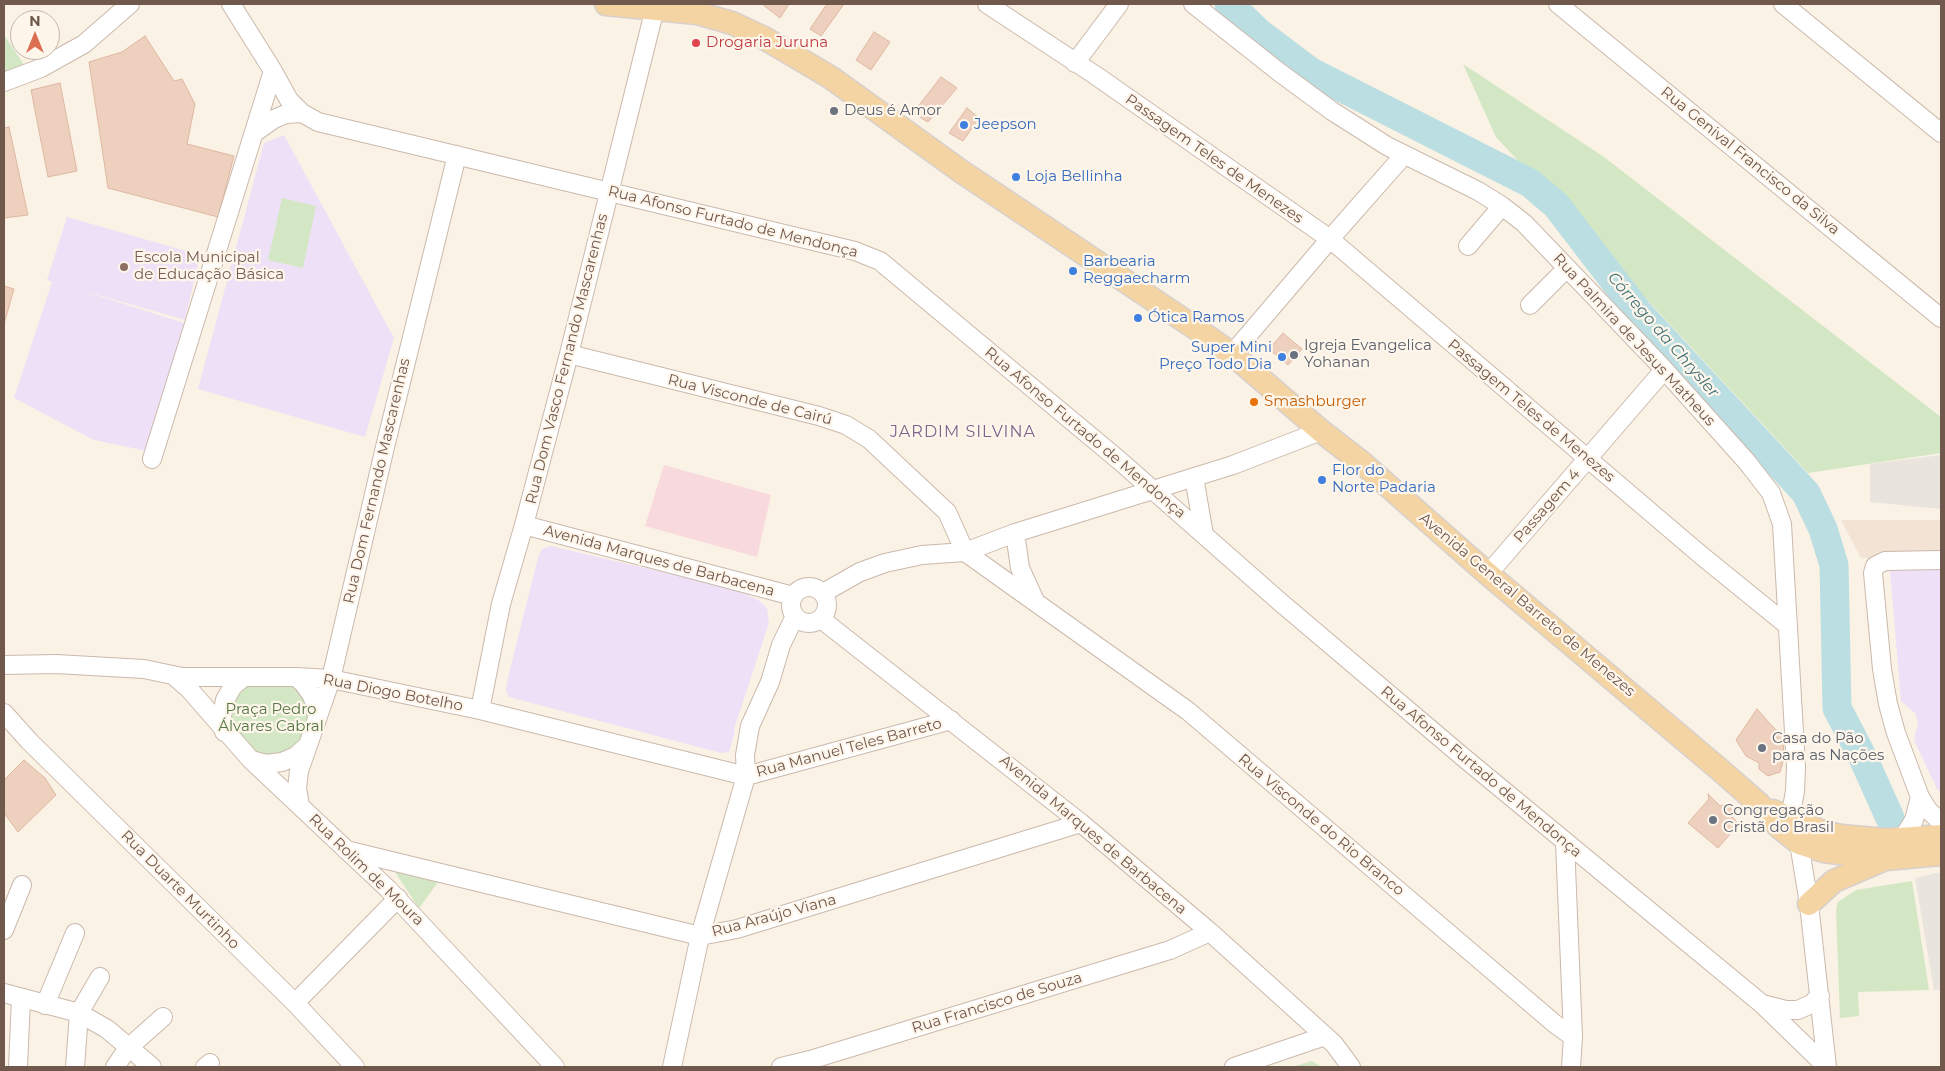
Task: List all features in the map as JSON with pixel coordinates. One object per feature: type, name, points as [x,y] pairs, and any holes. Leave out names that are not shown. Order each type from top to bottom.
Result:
[{"type":"main road","name":"Avenida General Barreto de Menezes","points":[[606,4],[698,8],[764,38],[830,77],[962,172],[1188,322],[1232,354],[1361,462],[1488,574],[1645,705],[1759,804]]},
{"type":"main road","points":[[1759,804],[1790,819],[1832,834],[1870,839],[1941,836]]},
{"type":"main road","points":[[1759,804],[1779,827],[1800,843],[1824,851],[1885,859],[1941,854]]},
{"type":"main road","points":[[1809,904],[1834,881],[1885,859]]},
{"type":"street","points":[[4,82],[41,68],[84,44],[130,4]]},
{"type":"street","name":"Rua Afonso Furtado de Mendonça","points":[[231,4],[289,100],[302,113],[318,122],[856,251],[880,261],[1565,842],[1762,1004],[1826,1067]]},
{"type":"street","name":"Passagem Teles de Menezes","points":[[987,4],[1330,239],[1702,556],[1787,625]]},
{"type":"street","points":[[1075,63],[1119,4]]},
{"type":"street","name":"Rua Palmira de Jesus Matheus","points":[[1193,4],[1332,111],[1404,155],[1478,190],[1524,223],[1664,370],[1771,493],[1782,524],[1796,767],[1795,791],[1790,819]]},
{"type":"street","name":"Rua Genival Francisco da Silva","points":[[1558,4],[1941,318]]},
{"type":"street","points":[[1783,4],[1941,133]]},
{"type":"street","name":"Rua Dom Vasco Fernando Mascarenhas","points":[[480,710],[501,604],[524,525],[610,192],[664,7]]},
{"type":"street","points":[[152,459],[273,71]]},
{"type":"street","points":[[254,134],[274,119],[286,114],[302,113]]},
{"type":"street","name":"Rua Dom Fernando Mascarenhas","points":[[300,806],[297,788],[298,776],[331,679],[385,447],[457,155]]},
{"type":"street","points":[[1232,354],[1404,155]]},
{"type":"street","points":[[1468,246],[1502,206]]},
{"type":"street","points":[[1530,305],[1567,268]]},
{"type":"street","name":"Rua Visconde de Cairú","points":[[569,354],[819,416],[846,425],[869,440],[947,512],[965,552]]},
{"type":"street","name":"Passagem 4","points":[[1488,574],[1664,370]]},
{"type":"street","points":[[823,593],[860,572],[885,563],[922,555],[965,552],[1015,533],[1233,465],[1321,430]]},
{"type":"street","name":"Rua Afonso Furtado de Mendonça","points":[[1194,477],[1204,535]]},
{"type":"street","name":"Avenida Marques de Barbacena","points":[[524,525],[793,596]]},
{"type":"street","points":[[1015,533],[1020,568],[1036,604]]},
{"type":"street","name":"Rua Visconde do Rio Branco","points":[[965,552],[1188,712],[1555,1024],[1573,1037]]},
{"type":"street","points":[[1941,560],[1885,561],[1875,566],[1873,573],[1882,670],[1888,704],[1896,733],[1920,797],[1928,810],[1941,822]]},
{"type":"street","points":[[805,587],[814,588],[823,593],[826,598],[827,609],[821,619],[816,622],[804,622],[795,616],[791,606],[793,596],[800,589],[805,587]]},
{"type":"street","points":[[672,1067],[700,936],[745,769],[756,736],[759,704],[770,682],[781,645],[795,616]]},
{"type":"street","name":"Avenida Marques de Barbacena","points":[[821,619],[1081,823],[1210,932],[1334,1044],[1351,1067]]},
{"type":"street","name":"Rua Diogo Botelho","points":[[4,665],[56,664],[144,669],[174,676],[331,679],[745,769]]},
{"type":"street","name":"Rua Rolim de Moura","points":[[174,676],[188,689],[224,732],[251,760],[398,898],[555,1067]]},
{"type":"street","points":[[224,732],[222,716],[225,700],[233,686],[244,677]]},
{"type":"street","points":[[296,677],[311,694],[316,706],[317,719]]},
{"type":"street","name":"Rua Duarte Murtinho","points":[[4,713],[29,741],[295,1003],[355,1067]]},
{"type":"street","name":"Rua Manuel Teles Barreto","points":[[745,769],[952,720]]},
{"type":"street","points":[[251,760],[266,764],[282,762],[296,756],[308,744]]},
{"type":"street","points":[[1900,839],[1914,820],[1920,797]]},
{"type":"street","points":[[1790,819],[1800,843],[1809,904],[1826,1067]]},
{"type":"street","name":"Rua Araújo Viana","points":[[346,850],[700,936],[737,929],[1081,823]]},
{"type":"street","points":[[1565,842],[1573,1037],[1571,1067]]},
{"type":"street","points":[[4,930],[22,886]]},
{"type":"street","points":[[295,1003],[398,898]]},
{"type":"street","name":"Rua Francisco de Souza","points":[[781,1067],[810,1060],[1170,950],[1210,932]]},
{"type":"street","points":[[45,1004],[75,933]]},
{"type":"street","points":[[75,1067],[79,1014],[100,977]]},
{"type":"street","points":[[4,993],[79,1014],[107,1029],[152,1067]]},
{"type":"street","name":"Rua Afonso Furtado de Mendonça","points":[[1762,1004],[1786,1010],[1798,1010],[1811,1004],[1820,996]]},
{"type":"street","points":[[18,1067],[21,998]]},
{"type":"street","points":[[115,1067],[128,1048],[163,1017]]},
{"type":"street","points":[[1234,1067],[1325,1036]]},
{"type":"shaded area","points":[[284,135],[394,338],[365,437],[198,389],[264,143]]},
{"type":"shaded area","points":[[67,217],[200,255],[185,320],[77,289],[184,323],[147,451],[94,440],[14,398],[52,282],[47,280]]},
{"type":"shaded area","points":[[1941,455],[1941,509],[1870,502],[1870,464]]},
{"type":"shaded area","points":[[664,465],[771,495],[757,557],[645,526]]},
{"type":"shaded area","points":[[1841,520],[1941,520],[1941,557],[1861,558]]},
{"type":"shaded area","points":[[551,546],[735,589],[758,600],[767,608],[769,623],[735,726],[729,752],[721,753],[509,697],[506,690],[509,673],[538,558],[542,549]]},
{"type":"shaded area","points":[[1941,569],[1941,793],[1937,789],[1914,740],[1918,722],[1915,713],[1901,701],[1890,571]]},
{"type":"shaded area","points":[[1941,872],[1941,990],[1934,990],[1915,878]]},
{"type":"green space","points":[[4,35],[10,44],[10,60],[21,60],[25,66],[4,75]]},
{"type":"green space","points":[[1463,64],[1604,157],[1941,417],[1941,453],[1808,473],[1496,137]]},
{"type":"green space","points":[[282,198],[316,206],[303,268],[268,260]]},
{"type":"green space","name":"Praça Pedro Álvares Cabral","points":[[255,682],[293,686],[303,695],[309,707],[310,721],[300,746],[275,758],[249,752],[233,730],[231,716],[233,705],[246,687]]},
{"type":"green space","points":[[393,869],[439,881],[419,908]]},
{"type":"green space","points":[[1912,881],[1929,990],[1858,992],[1859,1016],[1840,1018],[1836,910],[1838,902],[1856,890]]},
{"type":"green space","points":[[1312,1061],[1322,1067],[1291,1067]]},
{"type":"building","points":[[762,4],[789,4],[780,18]]},
{"type":"building","points":[[827,4],[844,4],[821,36],[810,29]]},
{"type":"building","points":[[874,32],[890,42],[871,70],[856,60]]},
{"type":"building","points":[[145,36],[174,81],[182,79],[195,104],[187,144],[234,156],[218,217],[108,188],[89,62],[122,52]]},
{"type":"building","points":[[941,77],[957,88],[928,122],[913,113]]},
{"type":"building","points":[[60,83],[77,171],[48,177],[31,90]]},
{"type":"building","name":"Jeepson","points":[[967,108],[979,118],[963,141],[949,133]]},
{"type":"building","points":[[9,127],[28,215],[4,218],[4,128]]},
{"type":"building","points":[[4,286],[14,289],[4,324]]},
{"type":"building","points":[[1283,333],[1302,349],[1288,365],[1269,349]]},
{"type":"building","name":"Casa do Pão para as Nações","points":[[1757,709],[1784,737],[1783,762],[1780,772],[1768,776],[1759,769],[1759,763],[1746,756],[1736,740]]},
{"type":"building","points":[[24,760],[45,778],[56,795],[18,832],[4,813],[4,780]]},
{"type":"building","name":"Congregação Cristã do Brasil","points":[[1708,794],[1720,806],[1727,804],[1732,810],[1731,816],[1739,824],[1718,848],[1688,823],[1709,799]]},
{"type":"waterway","name":"Córrego da Chrysler","points":[[1229,4],[1258,32],[1311,72],[1530,183],[1556,205],[1639,313],[1806,493],[1823,529],[1834,565],[1837,708],[1864,760],[1890,818]]},
{"type":"place","name":"Drogaria Juruna","points":[[696,43]]},
{"type":"place","name":"Deus é Amor","points":[[834,111]]},
{"type":"place","name":"Jeepson","points":[[964,125]]},
{"type":"place","name":"Loja Bellinha","points":[[1016,177]]},
{"type":"place","name":"Escola Municipal de Educação Básica","points":[[124,267]]},
{"type":"place","name":"Barbearia Reggaecharm","points":[[1073,271]]},
{"type":"place","name":"Ótica Ramos","points":[[1138,318]]},
{"type":"place","name":"Igreja Evangelica Yohanan","points":[[1294,355]]},
{"type":"place","name":"Super Mini Preço Todo Dia","points":[[1282,357]]},
{"type":"place","name":"Smashburger","points":[[1254,402]]},
{"type":"place","name":"Flor do Norte Padaria","points":[[1322,480]]},
{"type":"place","name":"Casa do Pão para as Nações","points":[[1762,748]]},
{"type":"place","name":"Congregação Cristã do Brasil","points":[[1713,820]]},
{"type":"district","name":"JARDIM SILVINA","points":[[963,432]]}]
